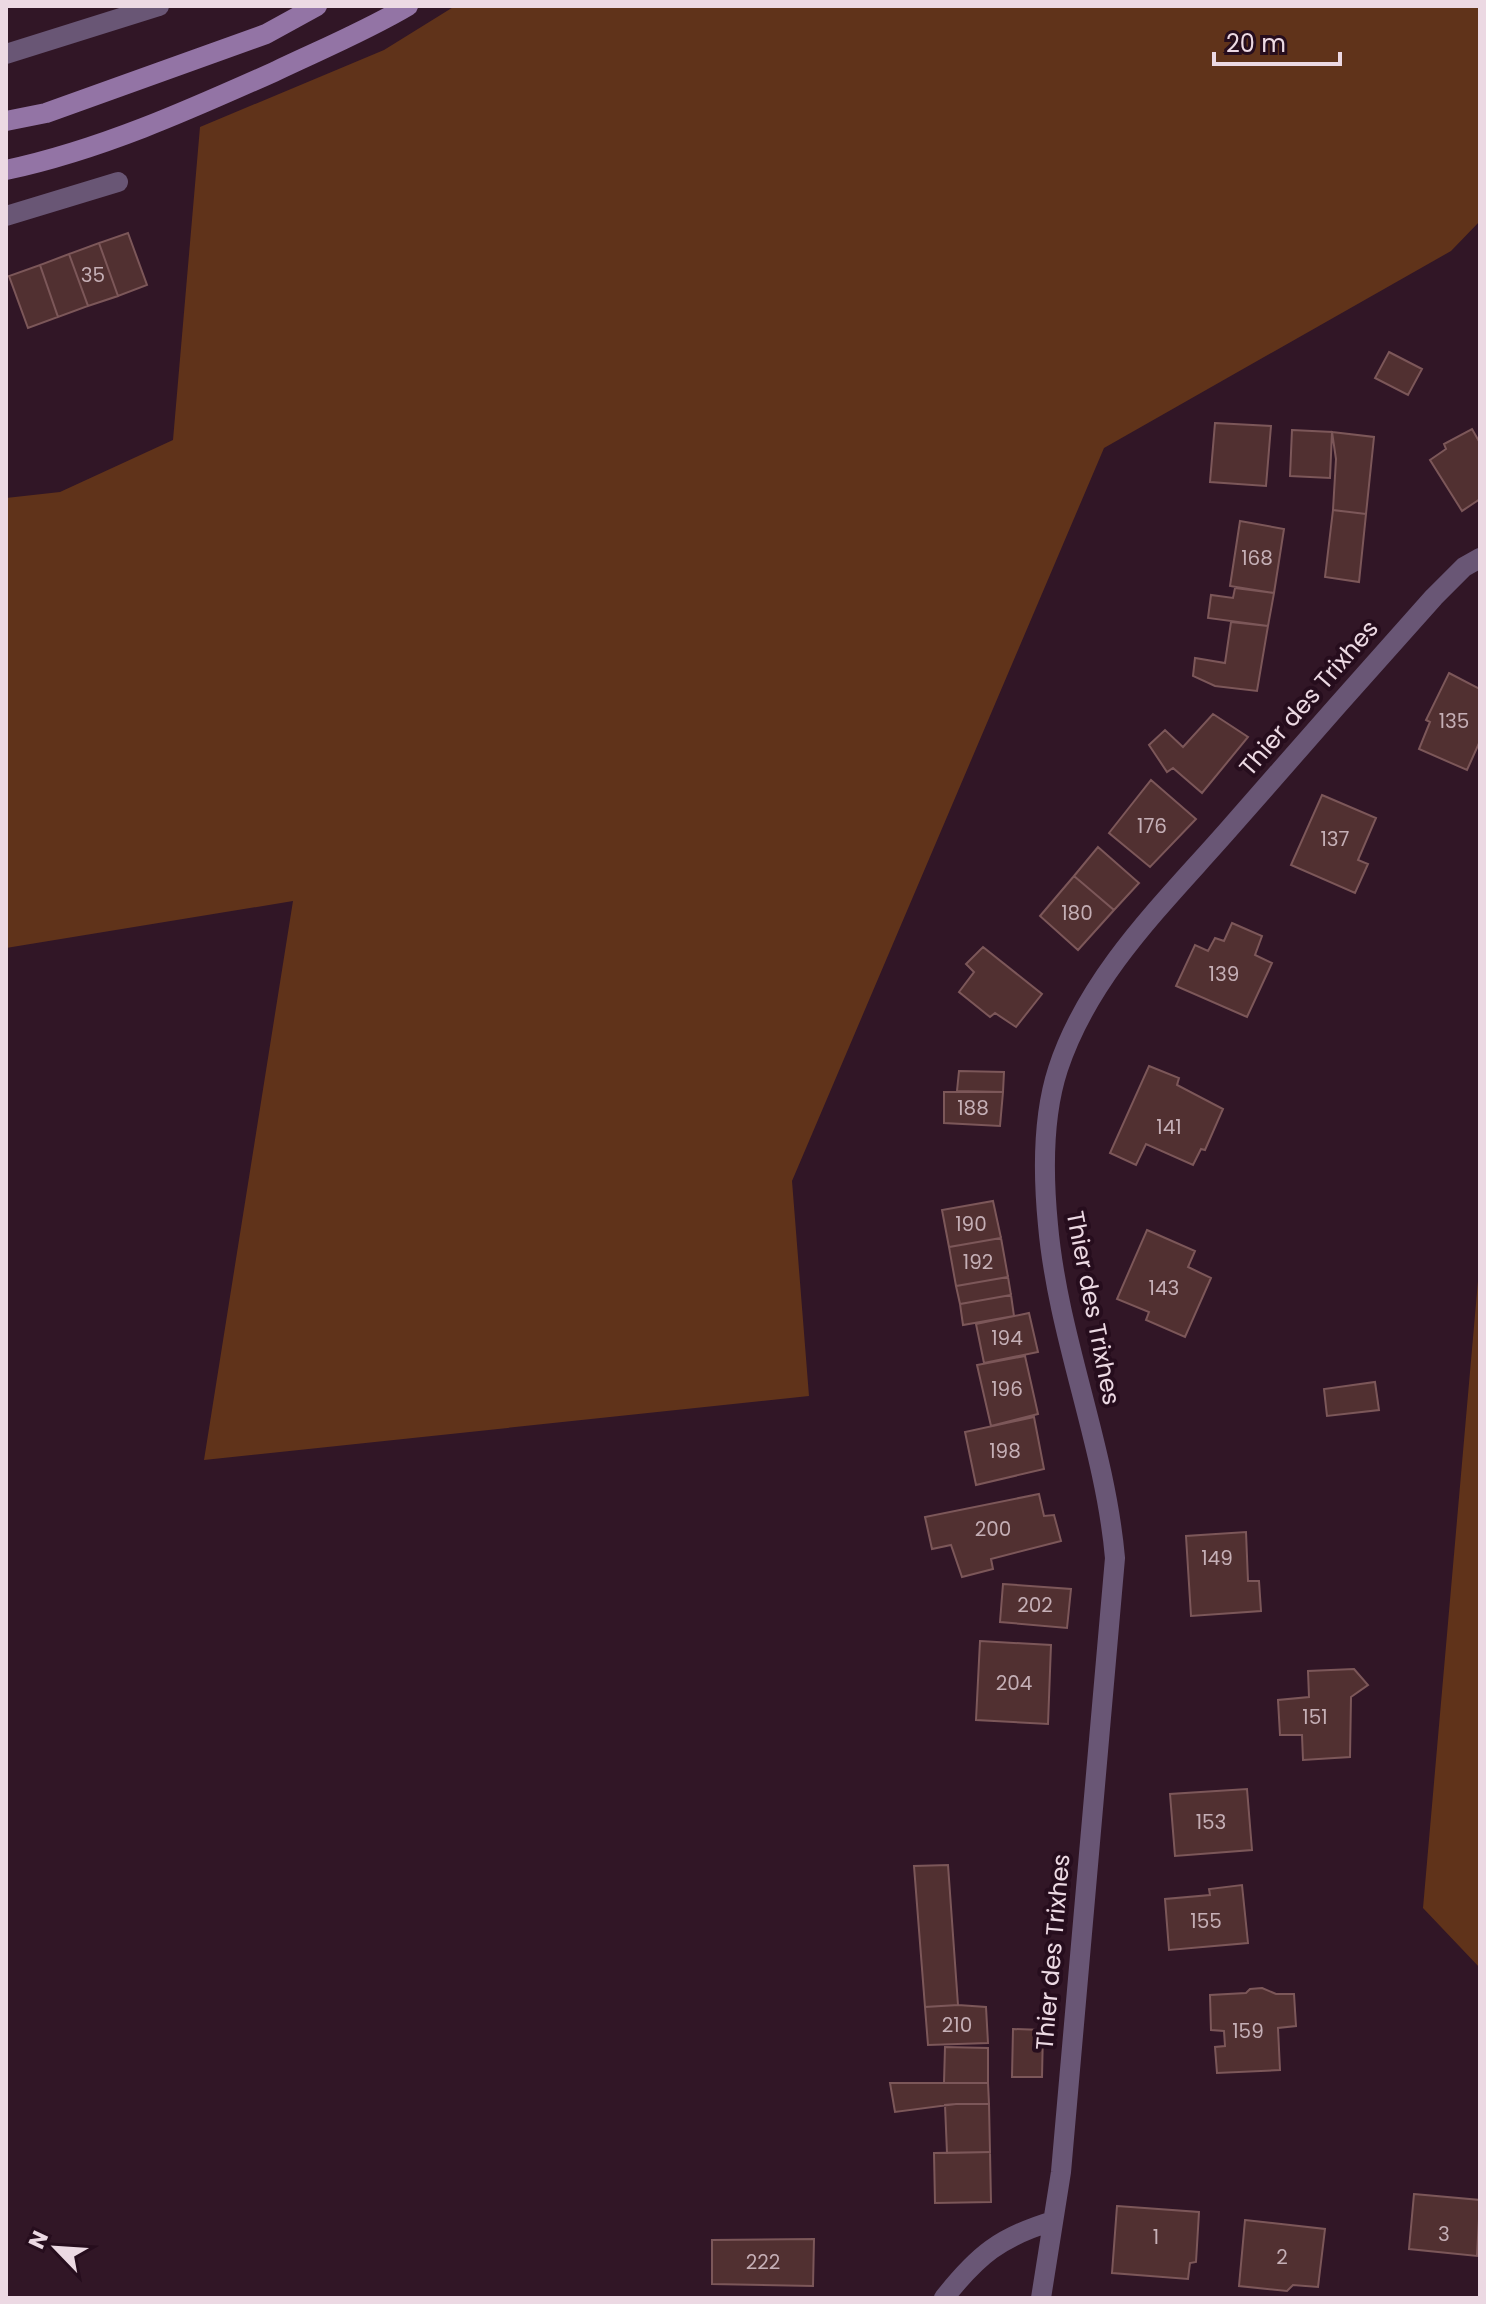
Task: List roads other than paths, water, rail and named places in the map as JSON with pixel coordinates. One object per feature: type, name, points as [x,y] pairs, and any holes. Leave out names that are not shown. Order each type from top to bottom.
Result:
[{"type":"main road","points":[[6,121],[46,113],[266,34],[317,6]]},
{"type":"main road","points":[[6,170],[108,141],[195,108],[379,23],[408,6]]},
{"type":"street","points":[[6,54],[159,6]]},
{"type":"street","points":[[6,216],[118,182]]},
{"type":"street","name":"Thier des Trixhes","points":[[1041,2298],[1061,2172],[1115,1558],[1111,1509],[1058,1286],[1048,1228],[1044,1181],[1047,1126],[1057,1071],[1090,999],[1145,925],[1434,597],[1464,567],[1480,558]]},
{"type":"street","points":[[944,2298],[966,2270],[1013,2233],[1053,2221]]}]
